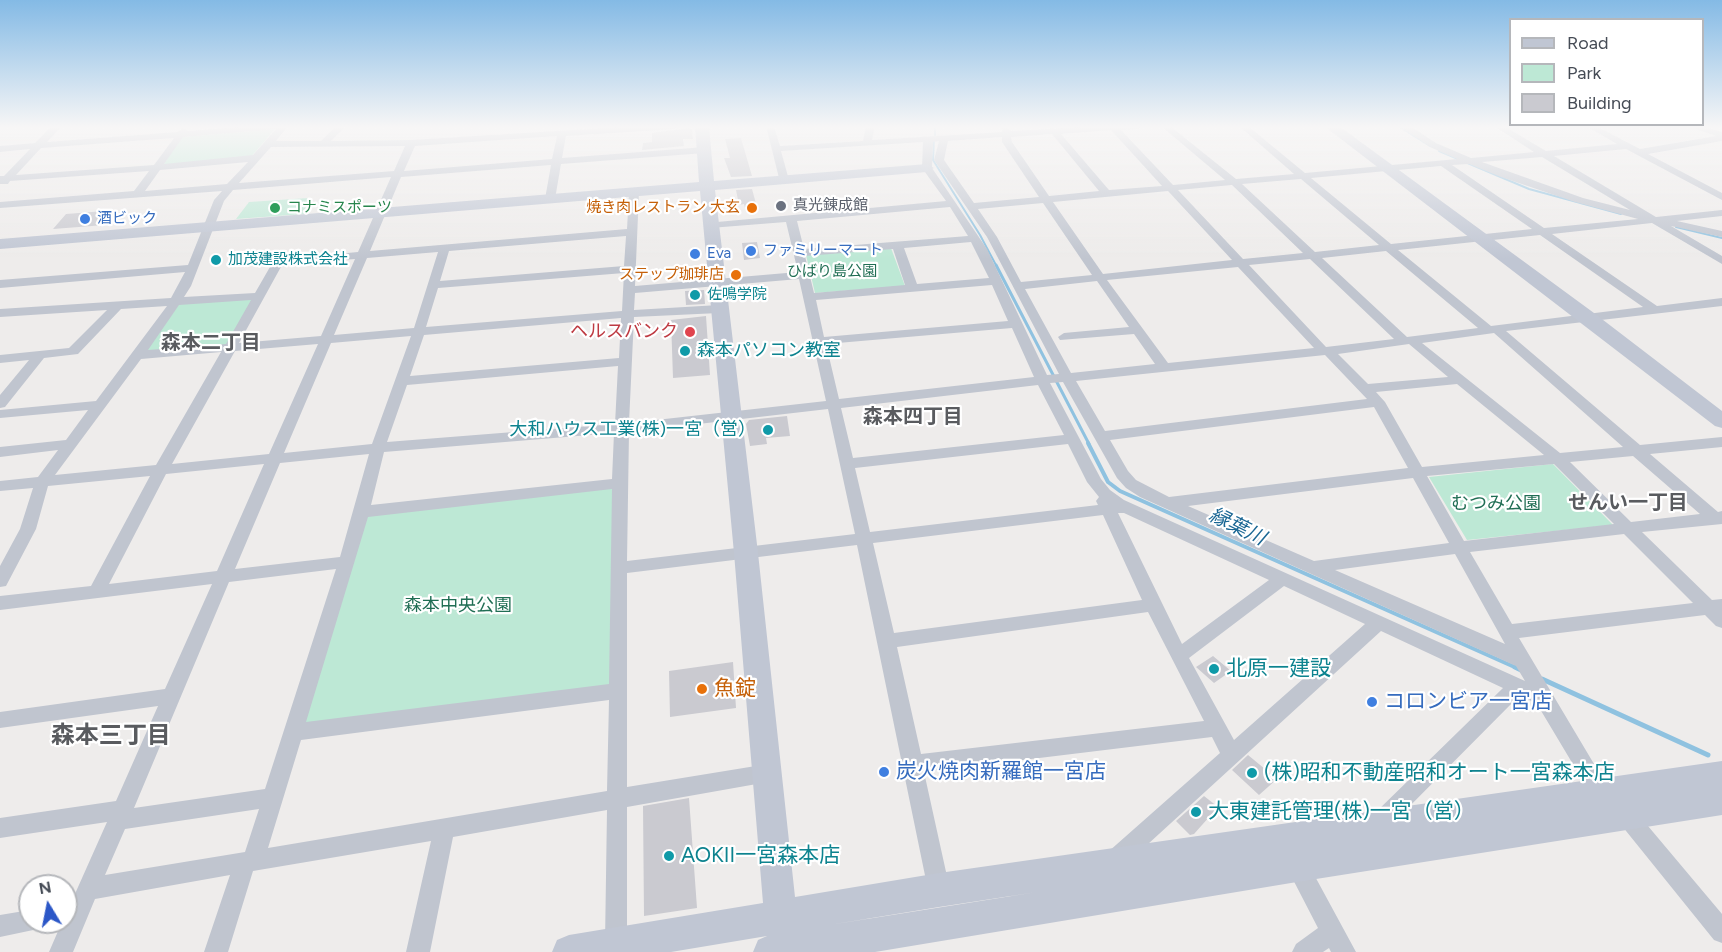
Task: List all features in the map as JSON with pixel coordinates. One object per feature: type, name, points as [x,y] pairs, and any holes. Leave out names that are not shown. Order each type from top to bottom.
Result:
[{"type":"street","points":[[2,181],[13,170]]},
{"type":"street","points":[[2,181],[127,170]]},
{"type":"street","points":[[137,195],[154,170]]},
{"type":"street","points":[[0,581],[8,553],[28,529],[42,482],[138,355],[174,303],[192,268],[219,200],[244,170]]},
{"type":"street","points":[[78,905],[88,889],[399,170]]},
{"type":"street","points":[[0,205],[445,170]]},
{"type":"street","points":[[550,199],[554,170]]},
{"type":"street","points":[[707,170],[710,225],[768,773],[780,916],[780,951],[1297,866],[1616,804],[1722,775]]},
{"type":"street","points":[[782,170],[784,180]]},
{"type":"street","points":[[0,244],[898,170]]},
{"type":"street","points":[[929,170],[975,239],[1072,439],[1095,482],[1117,508],[1153,605],[1231,754]]},
{"type":"street","points":[[946,170],[972,206],[1018,286],[1065,378],[1122,474],[1131,483],[1145,493],[1525,663]]},
{"type":"street","points":[[1026,170],[1165,369]]},
{"type":"street","points":[[1087,170],[1107,194]]},
{"type":"street","points":[[1155,170],[1325,351],[1377,402],[1541,694],[1590,774],[1722,932]]},
{"type":"street","points":[[1220,170],[1311,256],[1408,341],[1557,458],[1626,528],[1715,607],[1722,621]]},
{"type":"street","points":[[1296,170],[1389,249],[1493,330],[1719,520]]},
{"type":"street","points":[[972,206],[1383,170]]},
{"type":"street","points":[[1390,170],[1715,409],[1722,422]]},
{"type":"street","points":[[1458,170],[1655,310]]},
{"type":"street","points":[[1493,170],[1552,192],[1722,234]]},
{"type":"street","points":[[1574,170],[1722,261]]},
{"type":"street","points":[[1674,170],[1722,197]]},
{"type":"street","points":[[616,943],[622,426],[634,192]]},
{"type":"street","points":[[710,225],[953,204]]},
{"type":"street","points":[[1018,286],[1722,213]]},
{"type":"street","points":[[791,218],[887,640],[939,890]]},
{"type":"street","points":[[96,593],[161,470],[278,262],[632,232]]},
{"type":"street","points":[[799,253],[975,239]]},
{"type":"street","points":[[897,245],[912,288]]},
{"type":"street","points":[[216,952],[273,797],[362,512],[378,448],[419,331],[444,249]]},
{"type":"street","points":[[0,284],[192,268]]},
{"type":"street","points":[[433,285],[630,269]]},
{"type":"street","points":[[629,290],[804,275]]},
{"type":"street","points":[[809,297],[995,280]]},
{"type":"street","points":[[0,313],[258,296]]},
{"type":"street","points":[[0,486],[835,405],[1044,380],[1325,351],[1587,316],[1722,302]]},
{"type":"street","points":[[0,359],[73,351],[118,306]]},
{"type":"street","points":[[138,355],[628,314],[719,309]]},
{"type":"street","points":[[819,341],[1017,324]]},
{"type":"street","points":[[1064,337],[1137,330]]},
{"type":"street","points":[[0,404],[40,355]]},
{"type":"street","points":[[402,381],[626,360]]},
{"type":"street","points":[[1364,389],[1458,380]]},
{"type":"street","points":[[1101,436],[1377,402]]},
{"type":"street","points":[[0,414],[101,405]]},
{"type":"street","points":[[847,464],[1072,439]]},
{"type":"street","points":[[1167,503],[1418,472],[1722,442]]},
{"type":"street","points":[[0,452],[71,444]]},
{"type":"street","points":[[362,512],[621,483]]},
{"type":"street","points":[[620,568],[1117,508],[1283,578],[1517,686],[1541,694]]},
{"type":"street","points":[[1313,567],[1460,547],[1719,520]]},
{"type":"street","points":[[0,603],[346,562]]},
{"type":"street","points":[[1179,656],[1283,578]]},
{"type":"street","points":[[887,640],[1153,605]]},
{"type":"street","points":[[1508,632],[1715,607]]},
{"type":"street","points":[[1109,865],[1379,622]]},
{"type":"street","points":[[1377,825],[1517,686]]},
{"type":"street","points":[[293,732],[618,691]]},
{"type":"street","points":[[0,720],[171,696]]},
{"type":"street","points":[[914,765],[1217,728]]},
{"type":"street","points":[[88,889],[768,773]]},
{"type":"street","points":[[0,828],[273,797]]},
{"type":"street","points":[[569,952],[939,890],[1377,825],[1616,804],[1722,801]]},
{"type":"street","points":[[418,952],[444,828]]},
{"type":"street","points":[[1297,866],[1344,952]]},
{"type":"street","points":[[0,926],[18,923]]},
{"type":"street","points":[[1304,952],[1332,932]]},
{"type":"street","points":[[61,952],[66,934]]},
{"type":"green space","name":"コナミスポーツ","points":[[308,198],[304,214],[236,219],[249,202]]},
{"type":"green space","name":"ひばり島公園","points":[[891,248],[905,286],[815,293],[806,255]]},
{"type":"green space","points":[[253,298],[229,345],[145,352],[179,304]]},
{"type":"green space","name":"むつみ公園","points":[[1553,464],[1613,525],[1467,540],[1429,477]]},
{"type":"green space","name":"森本中央公園","points":[[620,483],[618,691],[293,732],[368,511]]},
{"type":"building","points":[[729,170],[750,170],[752,176],[731,177]]},
{"type":"building","points":[[752,189],[758,211],[746,212],[744,204],[739,205],[736,190]]},
{"type":"building","name":"酒ビック","points":[[117,210],[105,225],[53,229],[66,214]]},
{"type":"building","name":"ファミリーマート","points":[[757,242],[760,258],[744,260],[742,243]]},
{"type":"building","name":"佐鳴学院","points":[[704,290],[705,304],[686,305],[685,291]]},
{"type":"building","points":[[706,316],[710,375],[673,378],[671,320]]},
{"type":"building","name":"大和ハウス工業(株)一宮（営）","points":[[787,416],[790,436],[766,438],[767,444],[750,446],[746,424],[749,420]]},
{"type":"building","name":"北原一建設","points":[[1213,656],[1231,671],[1214,683],[1196,667]]},
{"type":"building","name":"魚錠","points":[[733,662],[736,708],[670,717],[669,671]]},
{"type":"building","name":"(株)昭和不動産昭和オート一宮森本店","points":[[1248,755],[1277,779],[1259,795],[1232,770]]},
{"type":"building","name":"大東建託管理(株)一宮（営）","points":[[1204,796],[1218,807],[1194,834],[1190,835],[1176,821]]},
{"type":"building","name":"AOKII一宮森本店","points":[[689,798],[697,908],[644,916],[643,806]]},
{"type":"waterway","name":"縁葉川","points":[[940,170],[997,267]]},
{"type":"waterway","points":[[1485,170],[1529,189],[1621,214]]},
{"type":"waterway","points":[[1676,227],[1722,238]]},
{"type":"waterway","name":"縁葉川","points":[[996,265],[1089,444]]},
{"type":"waterway","name":"縁葉川","points":[[1088,443],[1108,482],[1120,491],[1519,669]]},
{"type":"waterway","name":"縁葉川","points":[[1515,667],[1519,669]]},
{"type":"waterway","name":"縁葉川","points":[[1542,679],[1708,755]]},
{"type":"place","name":"真光錬成館","points":[[781,206]]},
{"type":"place","name":"コナミスポーツ","points":[[275,208]]},
{"type":"place","name":"焼き肉レストラン 大玄","points":[[752,208]]},
{"type":"place","name":"酒ビック","points":[[85,219]]},
{"type":"place","name":"ファミリーマート","points":[[751,251]]},
{"type":"place","name":"Eva","points":[[695,254]]},
{"type":"place","name":"加茂建設株式会社","points":[[216,260]]},
{"type":"place","name":"ステップ珈琲店","points":[[736,275]]},
{"type":"place","name":"佐鳴学院","points":[[695,295]]},
{"type":"place","name":"ヘルスバンク","points":[[690,332]]},
{"type":"place","name":"森本パソコン教室","points":[[685,351]]},
{"type":"place","name":"大和ハウス工業(株)一宮（営）","points":[[768,430]]},
{"type":"place","name":"北原一建設","points":[[1214,669]]},
{"type":"place","name":"魚錠","points":[[702,689]]},
{"type":"place","name":"コロンビア一宮店","points":[[1372,702]]},
{"type":"place","name":"炭火焼肉新羅館一宮店","points":[[884,772]]},
{"type":"place","name":"(株)昭和不動産昭和オート一宮森本店","points":[[1252,773]]},
{"type":"place","name":"大東建託管理(株)一宮（営）","points":[[1196,812]]},
{"type":"place","name":"AOKII一宮森本店","points":[[669,856]]},
{"type":"district","name":"森本二丁目","points":[[211,343]]},
{"type":"district","name":"森本四丁目","points":[[913,417]]},
{"type":"district","name":"せんい一丁目","points":[[1628,503]]},
{"type":"district","name":"森本三丁目","points":[[111,736]]}]
